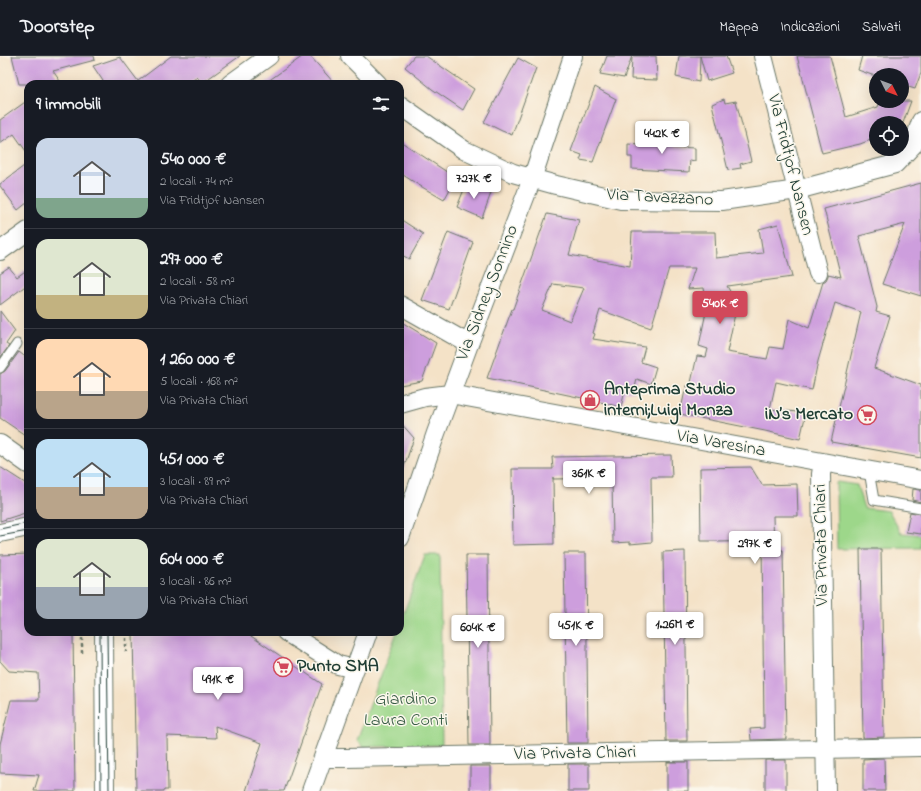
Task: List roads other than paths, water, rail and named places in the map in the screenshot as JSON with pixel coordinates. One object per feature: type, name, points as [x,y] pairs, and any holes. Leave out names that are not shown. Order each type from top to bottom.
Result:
[{"type":"street","points":[[236,80],[269,56]]},
{"type":"street","points":[[350,56],[374,80]]},
{"type":"street","name":"Via Sidney Sonnino","points":[[404,526],[450,394],[532,179],[573,56]]},
{"type":"street","name":"Via Fridtjof Nansen","points":[[763,56],[818,273]]},
{"type":"street","name":"Via Tavazzano","points":[[404,108],[464,150],[513,173],[532,179],[621,200],[722,202],[796,190],[895,164],[913,145],[921,121]]},
{"type":"street","points":[[0,251],[24,234]]},
{"type":"street","points":[[404,307],[469,344]]},
{"type":"street","name":"Via Varesina","points":[[404,403],[450,394],[822,468],[869,471],[921,480]]},
{"type":"street","points":[[0,444],[24,461]]},
{"type":"street","name":"Via Privata Chiari","points":[[822,468],[826,791]]},
{"type":"street","points":[[0,533],[24,529]]},
{"type":"street","points":[[104,636],[105,791]]},
{"type":"street","points":[[292,636],[338,666],[355,669]]},
{"type":"street","points":[[311,791],[367,636]]},
{"type":"street","name":"Via Privata Chiari","points":[[324,758],[921,747]]},
{"type":"lane","points":[[0,368],[17,344]]},
{"type":"lane","points":[[869,471],[874,500],[921,508]]},
{"type":"tram line","points":[[0,529],[24,524]]},
{"type":"tram line","points":[[0,536],[24,532]]},
{"type":"tram line","points":[[100,636],[101,791]]},
{"type":"tram line","points":[[107,636],[109,791]]},
{"type":"place","name":"Anteprima Studio interni;Luigi Monza","points":[[590,400]]},
{"type":"place","name":"iN’s Mercato","points":[[867,415]]},
{"type":"place","name":"Punto SMA","points":[[283,667]]},
{"type":"park label","name":"Giardino Laura Conti","points":[[406,710]]}]
